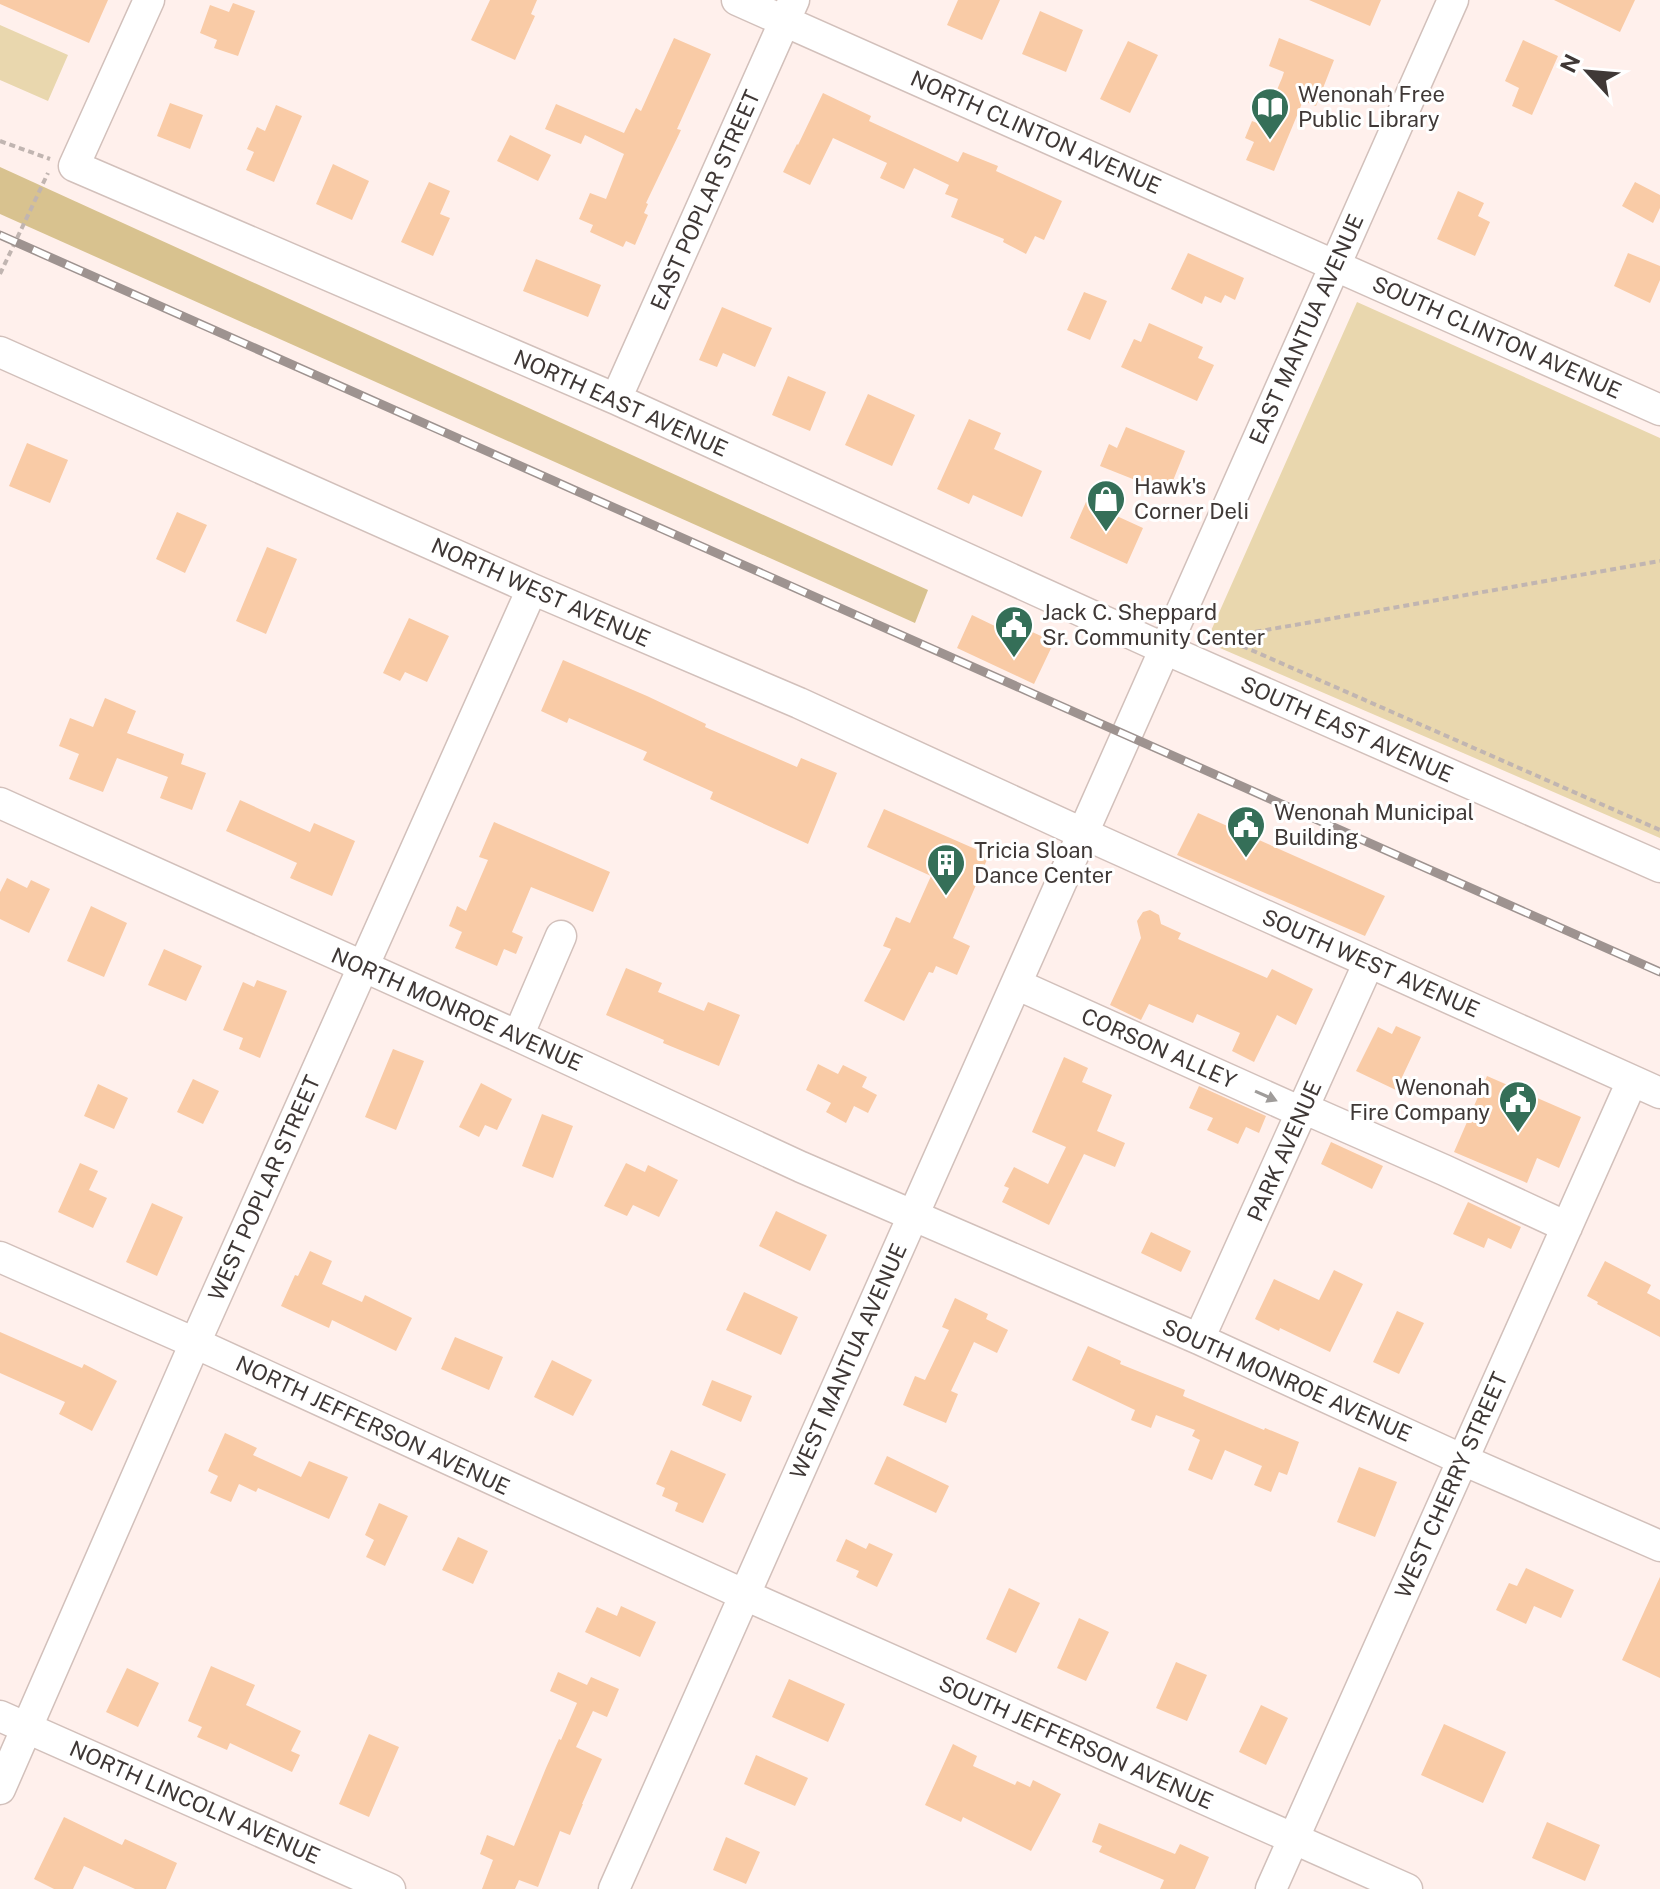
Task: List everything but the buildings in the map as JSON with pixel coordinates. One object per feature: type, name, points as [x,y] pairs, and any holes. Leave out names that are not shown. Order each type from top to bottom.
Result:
[{"type":"street","points":[[65,164],[149,0]]},
{"type":"street","name":"NORTH CLINTON AVENUE","points":[[737,0],[789,10],[1334,264]]},
{"type":"street","name":"EAST MANTUA AVENUE","points":[[1082,833],[1453,0]]},
{"type":"street","name":"EAST POPLAR STREET","points":[[616,399],[789,10]]},
{"type":"street","name":"NORTH EAST AVENUE","points":[[65,164],[616,399],[1165,649]]},
{"type":"street","name":"SOUTH CLINTON AVENUE","points":[[1334,264],[1660,410]]},
{"type":"street","name":"NORTH WEST AVENUE","points":[[0,352],[532,589],[799,703],[1082,833]]},
{"type":"street","name":"WEST POPLAR STREET","points":[[0,1789],[13,1722],[195,1343],[532,589]]},
{"type":"street","name":"SOUTH EAST AVENUE","points":[[1165,649],[1660,867]]},
{"type":"street","name":"NORTH MONROE AVENUE","points":[[0,803],[913,1216]]},
{"type":"street","name":"SOUTH WEST AVENUE","points":[[1082,833],[1660,1093]]},
{"type":"street","name":"WEST MANTUA AVENUE","points":[[614,1889],[1082,833]]},
{"type":"street","points":[[518,1036],[561,936]]},
{"type":"street","name":"PARK AVENUE","points":[[1199,1339],[1369,962]]},
{"type":"street","name":"CORSON ALLEY","points":[[1016,984],[1444,1170],[1567,1227]]},
{"type":"street","name":"WEST CHERRY STREET","points":[[1271,1889],[1632,1081]]},
{"type":"street","name":"SOUTH MONROE AVENUE","points":[[913,1216],[1199,1339],[1660,1546]]},
{"type":"street","name":"NORTH JEFFERSON AVENUE","points":[[0,1257],[745,1595]]},
{"type":"street","name":"SOUTH JEFFERSON AVENUE","points":[[745,1595],[1407,1889]]},
{"type":"street","name":"NORTH LINCOLN AVENUE","points":[[13,1722],[390,1889]]},
{"type":"path","points":[[0,141],[65,164]]},
{"type":"path","points":[[0,274],[48,173],[65,164]]},
{"type":"path","points":[[1660,561],[1224,638],[1660,830]]},
{"type":"shaded area","points":[[0,25],[68,55],[48,101],[0,80]]},
{"type":"shaded area","points":[[0,167],[928,590],[915,623],[0,214]]},
{"type":"shaded area","points":[[1357,302],[1660,438],[1660,838],[1206,642]]},
{"type":"railway","points":[[0,235],[1660,972]]},
{"type":"place","name":"Wenonah Free Public Library","points":[[1270,141]]},
{"type":"place","name":"Hawk's Corner Deli","points":[[1106,533]]},
{"type":"place","name":"Jack C. Sheppard Sr. Community Center","points":[[1014,659]]},
{"type":"place","name":"Wenonah Municipal Building","points":[[1246,859]]},
{"type":"place","name":"Tricia Sloan Dance Center","points":[[946,897]]},
{"type":"place","name":"Wenonah Fire Company","points":[[1518,1134]]}]
